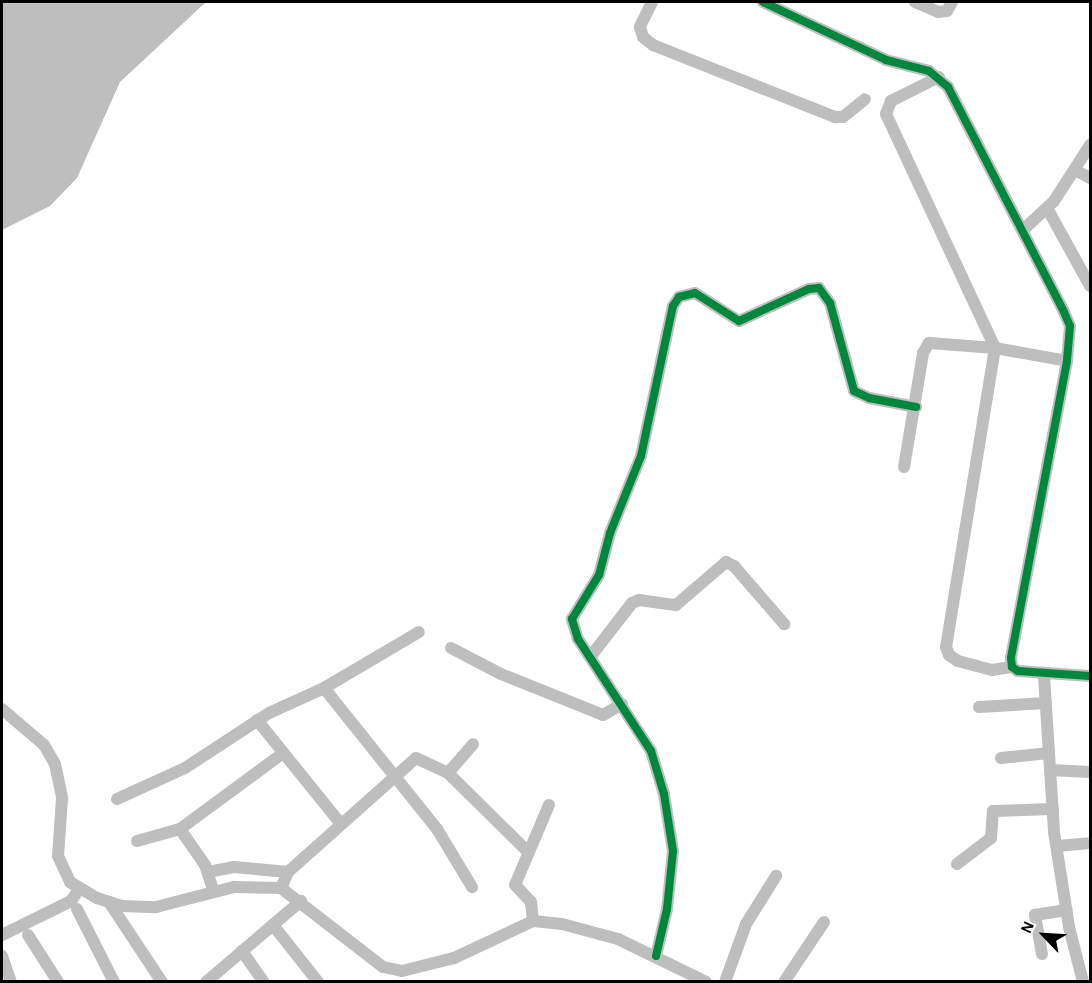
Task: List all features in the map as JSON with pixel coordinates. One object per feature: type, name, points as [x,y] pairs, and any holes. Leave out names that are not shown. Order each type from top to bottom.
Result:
[{"type":"street","points":[[652,2],[640,27],[643,37],[653,45],[835,117],[843,117],[865,99]]},
{"type":"street","points":[[763,2],[886,60],[916,66],[939,77],[957,99],[1070,326],[1066,361],[1012,667]]},
{"type":"street","points":[[915,2],[938,12],[947,11],[952,2]]},
{"type":"street","points":[[939,77],[891,101],[886,114],[995,348],[946,647],[949,656],[958,661],[992,670],[1012,667],[1044,676],[1090,676]]},
{"type":"street","points":[[1023,230],[1047,208],[1090,145]]},
{"type":"street","points":[[1075,170],[1090,178]]},
{"type":"street","points":[[1047,208],[1090,286]]},
{"type":"street","points":[[656,956],[671,876],[670,819],[651,751],[572,628],[572,619],[598,574],[610,533],[641,456],[668,320],[679,297],[695,293],[739,321],[809,288],[819,288],[830,303],[854,390],[869,398],[916,407]]},
{"type":"street","points":[[904,467],[916,407],[923,353],[929,343],[995,348],[1066,361]]},
{"type":"street","points":[[591,656],[632,603],[639,600],[676,605],[726,562],[734,566],[784,624]]},
{"type":"street","points":[[117,799],[185,768],[257,720],[324,688],[419,632]]},
{"type":"street","points":[[451,648],[501,674],[603,715],[622,704]]},
{"type":"street","points":[[1044,676],[1057,846],[1067,910],[1083,981]]},
{"type":"street","points":[[324,688],[393,777],[437,829],[472,887]]},
{"type":"street","points":[[979,707],[1046,704]]},
{"type":"street","points":[[2,710],[44,745],[55,764],[62,798],[58,856],[70,882],[79,889],[109,902],[156,907],[252,885],[281,888],[301,901],[364,955],[383,967],[402,971],[453,958],[533,921],[590,931],[656,956],[706,981]]},
{"type":"street","points":[[257,720],[340,823]]},
{"type":"street","points":[[448,772],[474,744]]},
{"type":"street","points":[[137,841],[180,829],[283,753]]},
{"type":"street","points":[[1001,758],[1049,753]]},
{"type":"street","points":[[281,888],[288,872],[340,823],[416,758],[448,772],[527,851]]},
{"type":"street","points":[[1050,770],[1090,772]]},
{"type":"street","points":[[533,921],[531,902],[515,885],[527,851],[549,805]]},
{"type":"street","points":[[957,864],[991,838],[993,811],[1053,809]]},
{"type":"street","points":[[180,829],[208,872],[214,892]]},
{"type":"street","points":[[1057,846],[1090,843]]},
{"type":"street","points":[[208,872],[234,867],[288,872]]},
{"type":"street","points":[[725,981],[746,924],[776,876]]},
{"type":"street","points":[[2,935],[71,901],[79,889]]},
{"type":"street","points":[[206,981],[220,977],[242,951],[301,901]]},
{"type":"street","points":[[109,902],[162,981]]},
{"type":"street","points":[[77,909],[114,981]]},
{"type":"street","points":[[1042,954],[1035,915],[1067,910]]},
{"type":"street","points":[[784,981],[824,922]]},
{"type":"street","points":[[273,925],[318,981]]},
{"type":"street","points":[[28,935],[58,981]]},
{"type":"street","points":[[242,951],[264,981]]},
{"type":"street","points":[[2,956],[11,981]]},
{"type":"shaded area","points":[[2,2],[206,2],[120,82],[77,178],[50,206],[2,230]]},
{"type":"cycle path","points":[[763,2],[886,60],[929,71],[948,87],[1064,312],[1070,326],[1067,361],[1011,658],[1012,667],[1018,671],[1090,676]]},
{"type":"cycle path","points":[[656,956],[667,909],[673,851],[664,794],[651,751],[578,639],[572,619],[599,575],[610,533],[641,456],[673,306],[679,297],[695,293],[739,321],[809,289],[819,288],[830,303],[854,391],[869,398],[916,407]]}]
